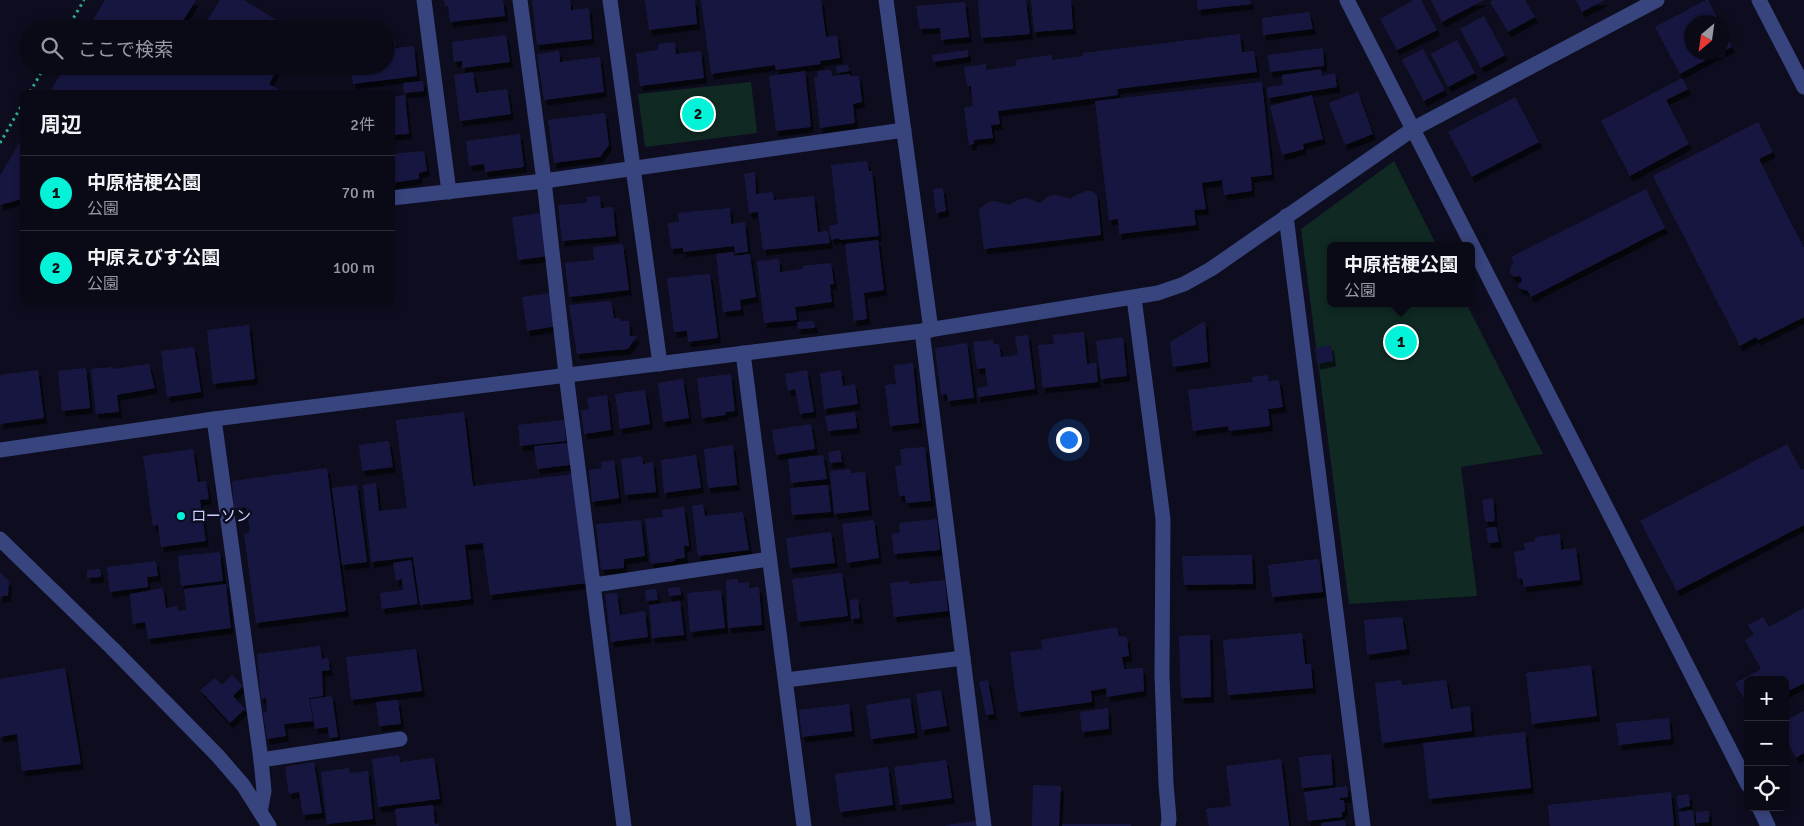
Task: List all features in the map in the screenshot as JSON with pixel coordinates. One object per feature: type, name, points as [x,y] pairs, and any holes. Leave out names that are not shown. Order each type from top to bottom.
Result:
[{"type":"street","points":[[424,0],[449,192]]},
{"type":"street","points":[[520,0],[624,826]]},
{"type":"street","points":[[610,0],[660,364]]},
{"type":"street","points":[[886,0],[904,130],[963,658],[984,826]]},
{"type":"street","points":[[1347,0],[1471,242]]},
{"type":"street","points":[[0,450],[214,419],[926,330],[1158,294],[1184,284],[1211,269],[1413,128],[1657,0]]},
{"type":"street","points":[[1759,0],[1804,87]]},
{"type":"street","points":[[395,198],[544,181],[904,130]]},
{"type":"street","points":[[1286,216],[1363,826]]},
{"type":"street","points":[[1475,250],[1744,777]]},
{"type":"street","points":[[1134,298],[1163,519],[1162,675],[1168,826]]},
{"type":"street","points":[[743,353],[804,826]]},
{"type":"street","points":[[214,419],[261,760],[264,791],[260,812]]},
{"type":"street","points":[[0,539],[112,648],[217,755],[243,785],[269,826]]},
{"type":"street","points":[[594,585],[769,559]]},
{"type":"street","points":[[786,680],[963,658]]},
{"type":"street","points":[[261,760],[400,739]]},
{"type":"street","points":[[1761,811],[1768,826]]},
{"type":"path","points":[[72,20],[84,0]]},
{"type":"path","points":[[31,90],[40,75]]},
{"type":"path","points":[[0,144],[20,109]]},
{"type":"green space","points":[[751,82],[757,133],[645,147],[638,94]]},
{"type":"green space","points":[[1394,161],[1435,242],[1327,242],[1327,307],[1468,307],[1543,454],[1461,467],[1477,596],[1349,604],[1301,229]]},
{"type":"building","points":[[105,0],[196,0],[184,20],[93,20]]},
{"type":"building","points":[[220,0],[244,0],[276,20],[208,20]]},
{"type":"building","points":[[444,0],[503,0],[505,16],[450,22],[448,6],[445,6]]},
{"type":"building","points":[[532,0],[570,0],[571,10],[589,8],[592,39],[537,45]]},
{"type":"building","points":[[645,0],[695,0],[697,24],[649,30]]},
{"type":"building","points":[[701,0],[821,0],[826,37],[837,35],[840,58],[820,61],[821,64],[776,70],[775,65],[711,74]]},
{"type":"building","points":[[978,0],[1026,0],[1030,34],[981,38]]},
{"type":"building","points":[[1031,0],[1071,0],[1073,29],[1034,32]]},
{"type":"building","points":[[1197,0],[1250,0],[1251,4],[1198,10]]},
{"type":"building","points":[[1414,0],[1421,0],[1437,30],[1397,50],[1380,19]]},
{"type":"building","points":[[1431,0],[1484,0],[1442,22]]},
{"type":"building","points":[[1494,0],[1525,0],[1535,17],[1508,32],[1490,2]]},
{"type":"building","points":[[1576,0],[1605,0],[1582,12]]},
{"type":"building","points":[[1706,0],[1708,0],[1716,15],[1684,15],[1684,60],[1706,60],[1680,74],[1655,27]]},
{"type":"building","points":[[965,2],[969,37],[941,40],[940,28],[920,29],[916,6]]},
{"type":"building","points":[[1309,12],[1313,29],[1263,35],[1262,18]]},
{"type":"building","points":[[1484,16],[1505,55],[1481,68],[1460,29]]},
{"type":"building","points":[[1240,34],[1242,52],[1254,51],[1257,72],[1117,89],[1118,95],[998,111],[1000,124],[991,125],[993,138],[974,140],[974,144],[969,145],[964,108],[973,106],[971,86],[967,86],[964,67],[986,64],[986,70],[1016,66],[1016,60],[1052,55],[1052,60],[1083,56],[1083,53]]},
{"type":"building","points":[[506,35],[510,62],[462,68],[462,61],[454,62],[452,42]]},
{"type":"building","points":[[395,40],[396,48],[414,46],[417,76],[353,84],[352,75],[395,75]]},
{"type":"building","points":[[1457,40],[1475,73],[1448,87],[1431,54]]},
{"type":"building","points":[[675,42],[676,54],[701,51],[704,78],[640,86],[636,53],[658,50],[658,44]]},
{"type":"building","points":[[1323,48],[1324,66],[1270,72],[1268,55]]},
{"type":"building","points":[[1423,49],[1445,90],[1424,101],[1402,60]]},
{"type":"building","points":[[968,50],[968,57],[933,62],[932,55]]},
{"type":"building","points":[[559,51],[560,62],[600,57],[604,92],[544,100],[537,54]]},
{"type":"building","points":[[848,65],[849,71],[837,73],[836,66]]},
{"type":"building","points":[[1321,69],[1322,76],[1335,73],[1337,87],[1268,98],[1267,87],[1283,85],[1282,75]]},
{"type":"building","points":[[831,70],[832,76],[850,74],[850,76],[859,76],[862,102],[853,104],[855,123],[820,128],[814,77],[818,76],[817,71]]},
{"type":"building","points":[[805,71],[811,127],[776,131],[769,76]]},
{"type":"building","points":[[473,72],[476,93],[507,89],[511,114],[460,121],[454,75]]},
{"type":"building","points":[[60,75],[274,75],[269,84],[280,90],[51,90]]},
{"type":"building","points":[[1682,78],[1688,89],[1666,100],[1689,144],[1630,176],[1601,121]]},
{"type":"building","points":[[423,81],[424,91],[404,93],[403,83]]},
{"type":"building","points":[[1262,82],[1272,175],[1251,177],[1252,191],[1224,195],[1222,180],[1202,183],[1206,209],[1194,210],[1196,225],[1119,234],[1118,219],[1109,220],[1095,101]]},
{"type":"building","points":[[1358,92],[1373,134],[1345,145],[1329,103]]},
{"type":"building","points":[[405,95],[409,134],[395,135],[395,97]]},
{"type":"building","points":[[1312,95],[1323,139],[1303,144],[1304,149],[1282,155],[1270,106]]},
{"type":"building","points":[[1515,97],[1539,142],[1472,177],[1448,132]]},
{"type":"building","points":[[605,113],[609,145],[600,157],[554,163],[548,120]]},
{"type":"building","points":[[1758,122],[1773,152],[1759,159],[1804,248],[1804,317],[1758,340],[1756,337],[1740,346],[1653,176]]},
{"type":"building","points":[[520,134],[524,167],[485,172],[484,164],[469,166],[466,141]]},
{"type":"building","points":[[20,141],[20,200],[0,205],[0,176]]},
{"type":"building","points":[[424,151],[427,171],[419,173],[419,179],[395,183],[395,154]]},
{"type":"building","points":[[867,161],[869,171],[872,171],[879,236],[831,240],[829,226],[838,224],[831,165]]},
{"type":"building","points":[[755,172],[756,194],[773,192],[774,200],[814,196],[818,232],[828,231],[830,243],[763,250],[758,212],[749,213],[744,174]]},
{"type":"building","points":[[943,188],[946,211],[936,213],[933,189]]},
{"type":"building","points":[[1646,189],[1665,228],[1531,297],[1528,291],[1519,288],[1518,285],[1522,281],[1520,276],[1514,277],[1510,273],[1511,266],[1514,264],[1511,257]]},
{"type":"building","points":[[1086,191],[1092,191],[1097,195],[1101,235],[984,249],[979,209],[989,202],[995,201],[1009,205],[1020,199],[1027,198],[1040,203],[1049,196],[1056,195],[1071,199]]},
{"type":"building","points":[[600,196],[601,208],[613,207],[616,236],[562,241],[558,205],[587,203],[587,197]]},
{"type":"building","points":[[730,208],[731,224],[745,222],[748,252],[735,253],[734,246],[683,252],[683,248],[671,249],[668,223],[679,222],[678,213]]},
{"type":"building","points":[[542,213],[548,256],[518,260],[512,217]]},
{"type":"building","points":[[878,240],[884,290],[864,293],[867,319],[854,321],[845,244]]},
{"type":"building","points":[[623,244],[629,290],[569,297],[565,263],[594,260],[593,247]]},
{"type":"building","points":[[733,252],[734,256],[750,254],[756,297],[740,300],[741,310],[723,312],[716,254]]},
{"type":"building","points":[[779,259],[780,272],[803,269],[803,266],[831,263],[834,284],[830,285],[832,302],[795,307],[797,320],[764,323],[757,261]]},
{"type":"building","points":[[710,274],[718,338],[688,342],[687,331],[674,332],[667,278]]},
{"type":"building","points":[[552,293],[557,326],[527,331],[522,297]]},
{"type":"building","points":[[611,301],[614,318],[620,318],[621,321],[629,321],[630,336],[637,336],[628,349],[577,354],[569,305]]},
{"type":"building","points":[[814,321],[815,328],[798,329],[797,322]]},
{"type":"building","points":[[1205,321],[1208,362],[1173,367],[1170,342]]},
{"type":"building","points":[[249,325],[255,379],[213,384],[207,330]]},
{"type":"building","points":[[1084,332],[1087,364],[1096,363],[1098,382],[1043,388],[1038,345],[1054,344],[1053,335]]},
{"type":"building","points":[[1028,335],[1035,389],[978,397],[977,388],[988,386],[985,368],[977,369],[973,342],[993,340],[994,344],[999,344],[1001,357],[1018,355],[1015,337]]},
{"type":"building","points":[[1123,337],[1127,376],[1101,379],[1096,341]]},
{"type":"building","points":[[967,343],[974,398],[948,401],[947,394],[941,395],[935,348]]},
{"type":"building","points":[[1331,345],[1333,361],[1317,364],[1315,348]]},
{"type":"building","points":[[194,347],[201,392],[167,397],[161,351]]},
{"type":"building","points":[[913,363],[919,423],[890,426],[885,385],[896,384],[894,365]]},
{"type":"building","points":[[149,364],[155,388],[117,395],[119,412],[96,414],[91,369],[113,367],[113,369]]},
{"type":"building","points":[[86,368],[90,408],[62,411],[58,371]]},
{"type":"building","points":[[38,370],[44,418],[0,424],[0,375]]},
{"type":"building","points":[[807,370],[814,412],[800,414],[795,389],[788,391],[785,374]]},
{"type":"building","points":[[841,370],[843,386],[855,384],[858,404],[824,409],[820,373]]},
{"type":"building","points":[[731,374],[735,411],[725,412],[726,415],[702,418],[697,378]]},
{"type":"building","points":[[1268,375],[1268,381],[1279,380],[1283,407],[1268,409],[1270,426],[1229,431],[1228,426],[1193,431],[1188,390],[1253,382],[1252,377]]},
{"type":"building","points":[[683,379],[689,418],[663,422],[658,383]]},
{"type":"building","points":[[645,390],[650,424],[620,429],[615,394]]},
{"type":"building","points":[[607,395],[611,430],[584,434],[581,410],[589,410],[587,398]]},
{"type":"building","points":[[464,412],[473,486],[575,474],[587,583],[490,595],[483,543],[465,545],[471,599],[420,605],[413,557],[371,562],[363,485],[376,483],[379,511],[407,508],[396,420]]},
{"type":"building","points":[[855,412],[857,428],[828,431],[825,416]]},
{"type":"building","points":[[564,420],[566,441],[520,446],[518,425]]},
{"type":"building","points":[[811,424],[815,449],[776,455],[772,430]]},
{"type":"building","points":[[389,441],[393,467],[362,471],[359,445]]},
{"type":"building","points":[[568,443],[570,465],[537,469],[534,446]]},
{"type":"building","points":[[1787,444],[1801,470],[1804,469],[1804,525],[1677,591],[1640,521]]},
{"type":"building","points":[[733,445],[737,485],[708,488],[704,449]]},
{"type":"building","points":[[925,447],[931,501],[906,503],[905,496],[899,496],[895,466],[902,465],[900,449]]},
{"type":"building","points":[[193,449],[198,482],[206,481],[209,499],[200,500],[206,541],[161,547],[158,525],[153,526],[143,456]]},
{"type":"building","points":[[840,450],[842,462],[830,463],[828,452]]},
{"type":"building","points":[[696,455],[701,488],[664,493],[661,460]]},
{"type":"building","points":[[823,455],[827,479],[791,483],[788,459]]},
{"type":"building","points":[[642,456],[643,464],[653,462],[656,492],[625,495],[621,459]]},
{"type":"building","points":[[614,460],[619,498],[592,502],[589,470],[602,468],[601,462]]},
{"type":"building","points":[[327,468],[346,611],[256,623],[244,534],[250,532],[246,507],[234,509],[232,481]]},
{"type":"building","points":[[850,469],[851,473],[865,472],[869,510],[834,514],[830,471]]},
{"type":"building","points":[[357,485],[367,562],[342,565],[332,488]]},
{"type":"building","points":[[828,485],[831,512],[792,515],[790,488]]},
{"type":"building","points":[[1493,498],[1495,521],[1485,522],[1482,500]]},
{"type":"building","points":[[703,504],[705,516],[743,512],[749,550],[698,556],[692,506]]},
{"type":"building","points":[[684,507],[689,546],[684,546],[685,558],[651,564],[645,519],[663,517],[662,510]]},
{"type":"building","points":[[937,519],[940,550],[894,554],[892,534],[900,532],[899,523]]},
{"type":"building","points":[[641,520],[645,556],[624,559],[624,568],[601,570],[596,524]]},
{"type":"building","points":[[874,520],[879,558],[847,563],[842,524]]},
{"type":"building","points":[[1496,527],[1499,542],[1488,543],[1486,528]]},
{"type":"building","points":[[831,532],[835,563],[790,568],[786,538]]},
{"type":"building","points":[[1560,534],[1561,550],[1576,548],[1580,580],[1524,587],[1522,578],[1518,579],[1514,552],[1525,550],[1524,543],[1535,541],[1535,537]]},
{"type":"building","points":[[220,552],[223,581],[181,586],[178,556]]},
{"type":"building","points":[[1252,555],[1253,584],[1184,585],[1182,556]]},
{"type":"building","points":[[1319,559],[1323,592],[1272,597],[1268,565]]},
{"type":"building","points":[[411,560],[418,604],[382,609],[380,593],[403,590],[402,579],[396,581],[393,563]]},
{"type":"building","points":[[156,561],[158,576],[147,577],[148,587],[110,592],[107,567]]},
{"type":"building","points":[[100,569],[101,577],[87,578],[87,570]]},
{"type":"building","points":[[0,572],[9,582],[8,596],[2,596],[0,599]]},
{"type":"building","points":[[842,573],[848,616],[798,622],[792,579]]},
{"type":"building","points":[[738,579],[738,583],[749,582],[749,588],[759,587],[762,625],[728,628],[726,580]]},
{"type":"building","points":[[945,580],[948,611],[894,617],[890,583],[909,581],[909,584]]},
{"type":"building","points":[[226,584],[231,628],[148,639],[145,622],[133,624],[130,594],[163,588],[166,608],[177,606],[178,611],[186,610],[184,589]]},
{"type":"building","points":[[680,587],[681,595],[669,596],[668,588]]},
{"type":"building","points":[[656,589],[658,600],[646,601],[645,590]]},
{"type":"building","points":[[721,590],[725,628],[690,632],[687,593]]},
{"type":"building","points":[[617,593],[620,615],[645,611],[648,637],[611,642],[605,594]]},
{"type":"building","points":[[858,599],[860,618],[851,619],[850,600]]},
{"type":"building","points":[[680,601],[684,635],[652,638],[649,605]]},
{"type":"building","points":[[1804,608],[1804,683],[1789,691],[1789,676],[1748,676],[1761,669],[1745,640],[1754,635],[1748,625],[1763,617],[1769,627]]},
{"type":"building","points":[[1402,617],[1407,649],[1367,655],[1364,620]]},
{"type":"building","points":[[1117,627],[1119,636],[1127,637],[1129,656],[1122,657],[1124,669],[1143,668],[1144,691],[1107,697],[1106,688],[1091,691],[1092,702],[1018,712],[1010,652],[1042,649],[1041,640]]},
{"type":"building","points":[[1302,633],[1305,664],[1311,664],[1313,688],[1228,695],[1223,640]]},
{"type":"building","points":[[1210,635],[1211,697],[1181,698],[1179,636]]},
{"type":"building","points":[[320,646],[322,659],[328,658],[330,670],[322,671],[323,696],[309,698],[313,721],[284,724],[286,736],[267,739],[263,713],[267,712],[266,698],[261,699],[257,654]]},
{"type":"building","points":[[416,649],[422,691],[351,700],[346,657]]},
{"type":"building","points":[[1591,665],[1597,716],[1532,724],[1526,673]]},
{"type":"building","points":[[65,668],[81,764],[22,771],[17,734],[0,737],[0,679]]},
{"type":"building","points":[[232,675],[243,686],[233,696],[245,709],[230,723],[200,690],[215,678],[222,685]]},
{"type":"building","points":[[1744,678],[1744,699],[1735,683]]},
{"type":"building","points":[[988,680],[994,714],[986,715],[979,682]]},
{"type":"building","points":[[1401,680],[1402,685],[1446,680],[1451,709],[1470,706],[1472,731],[1382,743],[1375,683]]},
{"type":"building","points":[[941,690],[947,726],[922,730],[916,694]]},
{"type":"building","points":[[332,696],[338,737],[329,738],[328,727],[315,729],[310,699]]},
{"type":"building","points":[[910,698],[915,733],[871,739],[866,705]]},
{"type":"building","points":[[398,700],[401,724],[379,726],[376,702]]},
{"type":"building","points":[[849,704],[852,731],[802,737],[799,710]]},
{"type":"building","points":[[1108,708],[1109,729],[1082,732],[1080,712]]},
{"type":"building","points":[[1804,711],[1804,753],[1796,758],[1789,744],[1789,719]]},
{"type":"building","points":[[1669,718],[1671,739],[1619,745],[1616,723]]},
{"type":"building","points":[[1525,732],[1531,788],[1429,799],[1423,743]]},
{"type":"building","points":[[1331,754],[1333,785],[1302,788],[1299,757]]},
{"type":"building","points":[[399,755],[400,762],[434,758],[440,799],[378,807],[372,759]]},
{"type":"building","points":[[1281,759],[1289,826],[1209,826],[1206,809],[1231,806],[1226,766]]},
{"type":"building","points":[[946,760],[952,798],[900,805],[894,767]]},
{"type":"building","points":[[314,762],[322,813],[303,815],[299,792],[289,794],[285,767]]},
{"type":"building","points":[[888,767],[893,805],[840,812],[835,774]]},
{"type":"building","points":[[349,768],[350,773],[368,771],[373,819],[327,824],[321,772]]},
{"type":"building","points":[[1033,785],[1061,786],[1059,826],[1032,826]]},
{"type":"building","points":[[1347,786],[1348,797],[1340,798],[1340,800],[1344,800],[1345,811],[1342,812],[1342,817],[1308,821],[1304,792]]},
{"type":"building","points":[[1671,792],[1674,826],[1550,826],[1548,805]]},
{"type":"building","points":[[1689,794],[1690,806],[1678,809],[1677,796]]},
{"type":"building","points":[[433,805],[435,824],[439,823],[439,826],[397,826],[395,809]]},
{"type":"building","points":[[1693,810],[1695,826],[1680,826],[1678,812]]},
{"type":"building","points":[[1709,811],[1709,822],[1696,823],[1696,812]]},
{"type":"building","points":[[1345,820],[1346,826],[1321,826],[1321,823]]},
{"type":"building","points":[[976,821],[976,826],[946,826],[946,825]]},
{"type":"building","points":[[1062,824],[1131,824],[1131,826],[1062,826]]},
{"type":"place","name":"中原えびす公園","points":[[698,114]]},
{"type":"place","name":"中原桔梗公園","points":[[1401,342]]},
{"type":"place","name":"ローソン","points":[[181,516]]}]
